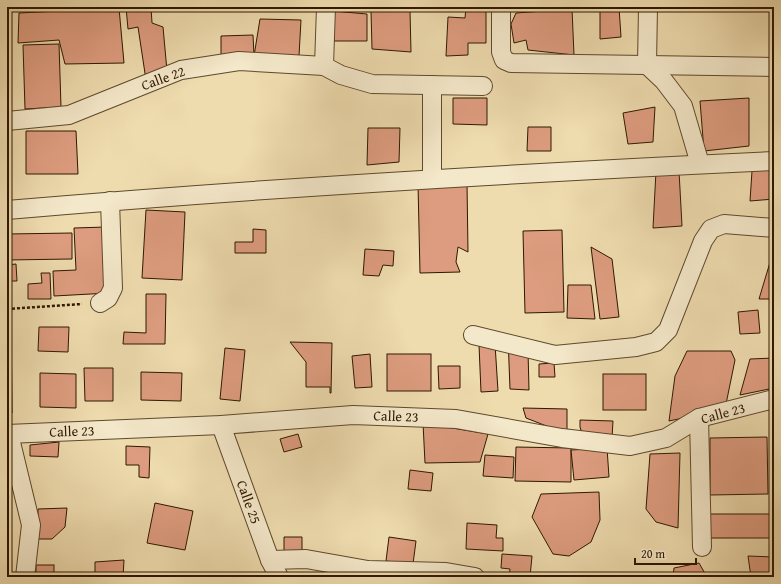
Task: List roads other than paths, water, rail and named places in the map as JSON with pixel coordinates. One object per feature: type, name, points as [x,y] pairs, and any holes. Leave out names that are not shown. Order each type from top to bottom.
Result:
[{"type":"street","points":[[326,7],[324,66],[341,75],[372,84],[483,86]]},
{"type":"street","points":[[501,7],[501,52],[504,60],[511,63],[774,67]]},
{"type":"street","points":[[648,7],[648,65],[664,81],[684,106],[700,164]]},
{"type":"street","name":"Calle 22","points":[[7,121],[69,115],[181,70],[239,61],[324,66]]},
{"type":"street","points":[[432,85],[432,178]]},
{"type":"street","points":[[7,210],[110,201],[432,178],[774,161]]},
{"type":"street","points":[[100,303],[108,298],[113,288],[110,201]]},
{"type":"street","points":[[473,335],[555,354],[636,347],[656,342],[668,330],[703,241],[711,229],[724,224],[774,228]]},
{"type":"street","name":"Calle 23","points":[[8,434],[221,425],[353,415],[456,419],[562,438],[630,446],[666,438],[699,418],[774,399]]},
{"type":"street","points":[[699,418],[702,547]]},
{"type":"street","name":"Calle 25","points":[[221,425],[270,560],[280,577]]},
{"type":"street","points":[[8,434],[31,525],[25,577]]},
{"type":"street","points":[[270,560],[306,559],[368,570],[446,572],[475,577]]}]
